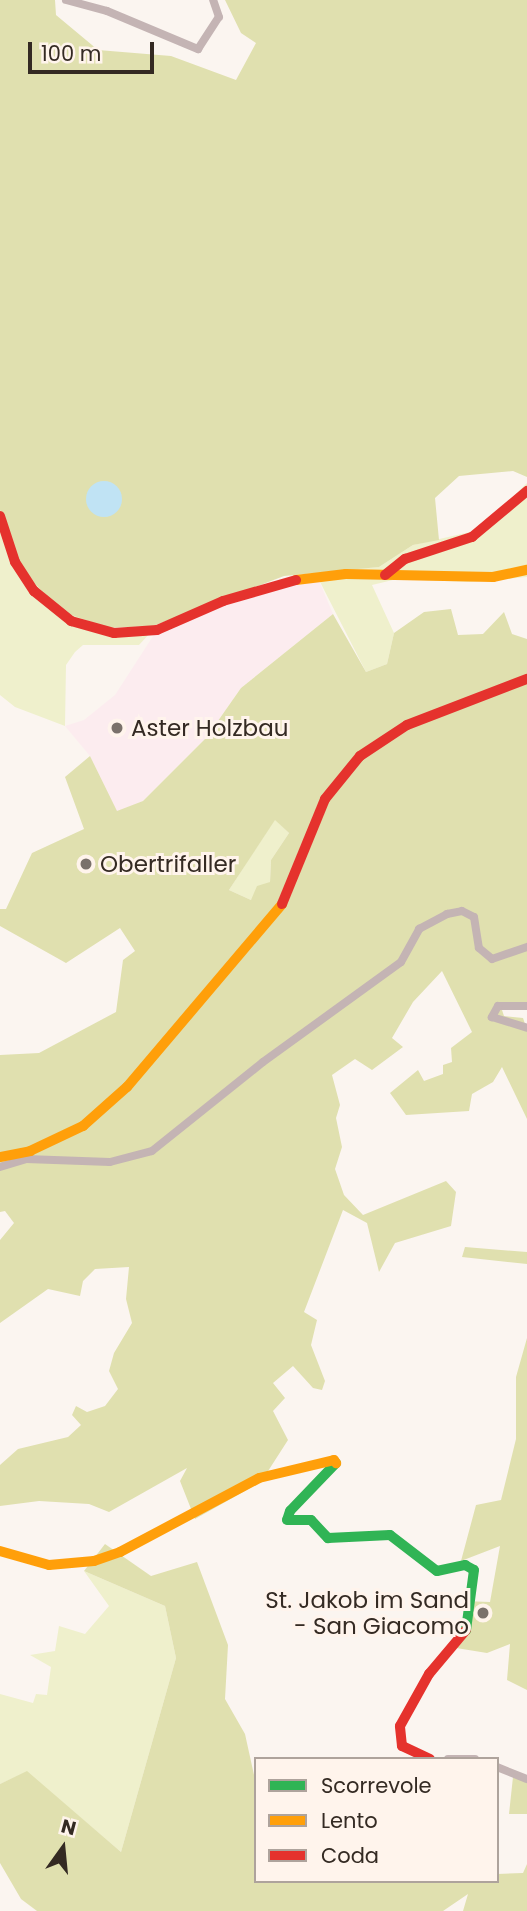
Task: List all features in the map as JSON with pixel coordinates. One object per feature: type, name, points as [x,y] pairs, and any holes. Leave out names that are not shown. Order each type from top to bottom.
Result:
[{"type":"main road","points":[[385,575],[405,559],[472,537],[527,491]]},
{"type":"main road","points":[[0,516],[15,562],[34,591],[71,621],[114,634],[157,630],[223,601],[298,579],[385,575],[493,577],[527,570]]},
{"type":"main road","points":[[0,1157],[30,1151],[83,1126],[127,1087],[201,998],[272,923],[289,892],[325,799],[367,750],[407,725],[527,679]]},
{"type":"main road","points":[[0,1551],[49,1564],[94,1561],[132,1546],[258,1478],[334,1460],[337,1465],[290,1511],[287,1520],[311,1520],[328,1538],[390,1535],[437,1571],[465,1565],[474,1570],[465,1634],[429,1674],[400,1726],[402,1746],[426,1757]]},
{"type":"street","points":[[66,0],[107,11],[198,49],[218,19],[213,0]]},
{"type":"street","points":[[0,1167],[26,1159],[110,1162],[152,1151],[263,1062],[401,962],[419,929],[447,914],[462,911],[474,917],[479,948],[492,959],[527,947]]},
{"type":"street","points":[[527,1006],[498,1006],[492,1017],[527,1028]]},
{"type":"street","points":[[499,1768],[527,1779]]},
{"type":"shaded area","points":[[317,576],[333,614],[241,688],[206,738],[143,801],[117,812],[90,756],[65,726],[84,720],[115,695],[157,630],[223,601]]},
{"type":"green space","points":[[0,0],[55,0],[56,15],[98,50],[171,56],[236,80],[256,43],[241,33],[225,0],[527,0],[527,477],[513,471],[459,476],[435,498],[439,540],[413,545],[379,567],[284,576],[153,626],[107,628],[61,611],[22,570],[0,510]]},
{"type":"green space","points":[[527,483],[527,577],[469,582],[397,579],[372,585],[394,633],[387,664],[366,672],[317,576],[298,579],[317,571],[379,567],[413,545],[479,530]]},
{"type":"green space","points":[[0,510],[22,570],[107,628],[151,632],[139,645],[83,645],[75,652],[66,665],[65,726],[15,707],[0,695]]},
{"type":"green space","points":[[451,609],[458,635],[483,634],[504,612],[512,634],[527,639],[527,1007],[502,1010],[504,1016],[523,1018],[527,1030],[527,1119],[502,1067],[493,1082],[472,1094],[469,1111],[406,1115],[390,1093],[418,1070],[424,1081],[443,1074],[443,1065],[452,1062],[451,1048],[472,1032],[442,971],[413,1002],[392,1038],[403,1047],[372,1070],[355,1059],[332,1075],[340,1105],[336,1118],[342,1147],[335,1169],[344,1195],[363,1215],[446,1181],[456,1192],[451,1226],[395,1243],[379,1272],[367,1223],[343,1210],[304,1312],[317,1320],[311,1345],[325,1381],[322,1390],[313,1388],[293,1366],[273,1383],[285,1398],[273,1411],[288,1440],[261,1482],[195,1519],[180,1481],[187,1468],[109,1512],[89,1504],[39,1501],[0,1506],[0,1465],[18,1449],[68,1437],[81,1425],[72,1415],[76,1406],[87,1412],[105,1406],[118,1389],[109,1371],[114,1353],[132,1323],[126,1299],[129,1267],[95,1269],[83,1281],[80,1296],[48,1289],[0,1323],[0,1240],[14,1223],[5,1211],[0,1212],[0,1055],[39,1053],[116,1012],[123,960],[135,951],[120,928],[66,963],[0,926],[0,909],[6,909],[32,853],[84,829],[65,777],[90,756],[117,811],[143,801],[206,738],[241,688],[333,614],[366,672],[387,664],[394,633],[424,612]],"holes":[[[275,820],[289,833],[271,860],[270,882],[257,886],[251,900],[229,890]]]},
{"type":"green space","points":[[275,819],[289,833],[271,860],[270,882],[251,900],[229,890]]},
{"type":"green space","points":[[465,1247],[527,1252],[527,1264],[462,1257]]},
{"type":"green space","points":[[527,1338],[527,1690],[507,1680],[510,1644],[487,1653],[450,1647],[465,1624],[463,1601],[490,1602],[500,1546],[461,1561],[476,1505],[501,1500],[516,1439],[516,1377]]},
{"type":"green space","points":[[105,1544],[151,1576],[197,1562],[228,1645],[225,1699],[245,1734],[254,1775],[254,1883],[499,1883],[499,1874],[523,1873],[527,1864],[527,1911],[463,1911],[468,1894],[443,1911],[37,1911],[21,1899],[0,1863],[0,1784],[27,1771],[121,1852],[176,1658],[165,1606],[84,1571]]},
{"type":"green space","points":[[84,1571],[165,1606],[176,1658],[121,1852],[27,1772],[0,1784],[0,1694],[33,1703],[36,1694],[47,1695],[51,1667],[30,1655],[55,1651],[59,1626],[85,1634],[109,1606]]},
{"type":"green space","points":[[513,1777],[527,1777],[527,1814],[509,1814]]},
{"type":"water","points":[[104,481],[117,486],[122,499],[117,512],[104,517],[91,512],[86,499],[91,486]]},
{"type":"traffic: fast","points":[[336,1463],[290,1511],[287,1520],[311,1520],[328,1538],[390,1535],[437,1571],[465,1565],[474,1570],[466,1630]]},
{"type":"traffic: slow","points":[[296,580],[346,574],[493,577],[527,570]]},
{"type":"traffic: slow","points":[[0,1157],[30,1151],[83,1126],[127,1087],[282,904]]},
{"type":"traffic: slow","points":[[0,1551],[49,1565],[94,1561],[120,1552],[259,1478],[334,1460],[336,1463]]},
{"type":"traffic: jam","points":[[385,575],[405,559],[472,537],[527,491]]},
{"type":"traffic: jam","points":[[0,516],[15,562],[34,591],[71,621],[114,633],[157,630],[223,601],[296,580]]},
{"type":"traffic: jam","points":[[282,904],[325,799],[360,756],[407,725],[527,679]]},
{"type":"traffic: jam","points":[[426,1757],[402,1746],[400,1726],[429,1674],[466,1630]]},
{"type":"place","name":"Aster Holzbau","points":[[117,728]]},
{"type":"place","name":"Obertrifaller","points":[[86,864]]},
{"type":"place","name":"St. Jakob im Sand - San Giacomo","points":[[483,1613]]}]
